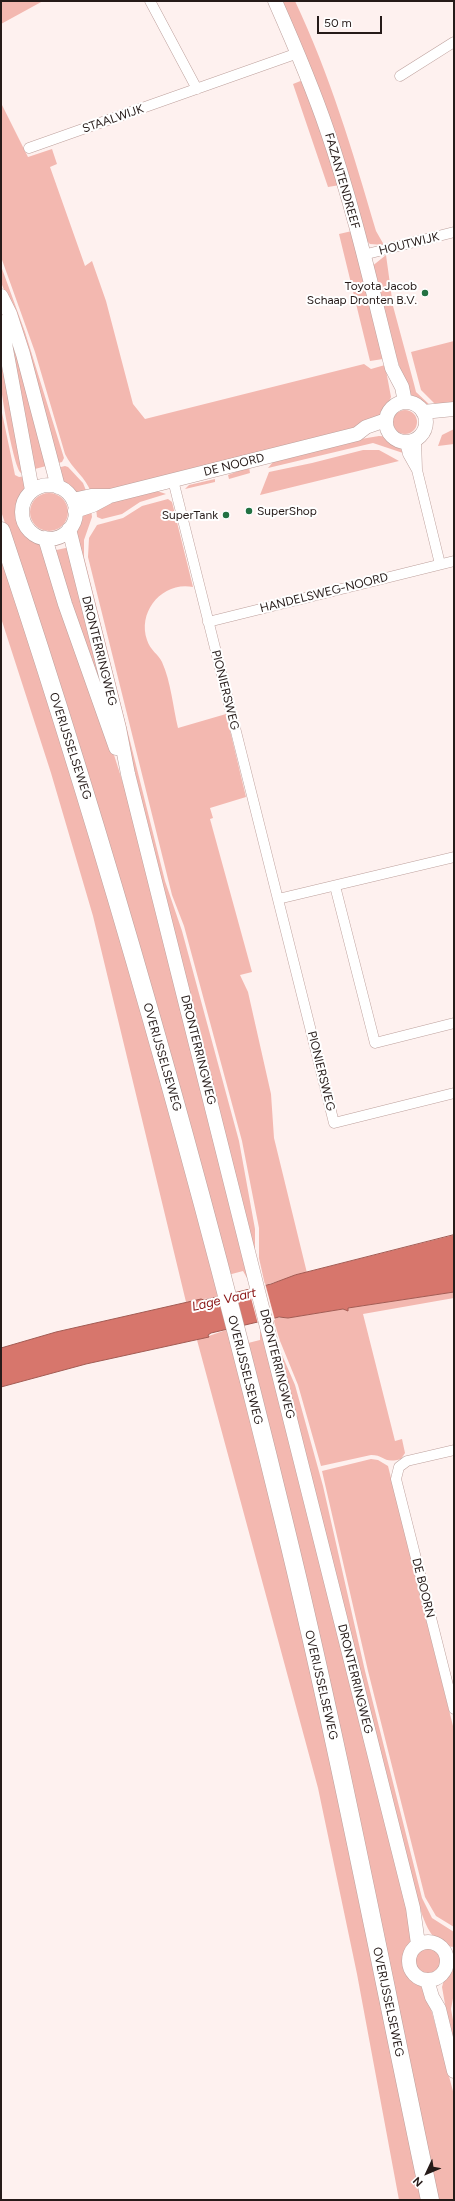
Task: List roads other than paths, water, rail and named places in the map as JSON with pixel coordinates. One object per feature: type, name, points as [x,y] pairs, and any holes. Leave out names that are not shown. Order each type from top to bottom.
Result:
[{"type":"highway","name":"OVERIJSSELSEWEG","points":[[1,530],[88,802],[156,1034],[238,1338],[285,1525],[321,1684],[430,2200]]},
{"type":"main road","name":"FAZANTENDREEF","points":[[275,1],[298,53],[328,131],[363,255],[392,368],[402,387],[400,403]]},
{"type":"main road","points":[[1,296],[10,314],[23,354],[58,487]]},
{"type":"main road","points":[[1,322],[32,490]]},
{"type":"main road","points":[[400,403],[414,403],[425,417],[424,430],[410,440],[395,438],[387,425],[390,409],[400,403]]},
{"type":"main road","points":[[425,417],[443,416],[454,409]]},
{"type":"main road","name":"DE NOORD","points":[[74,506],[91,496],[110,496],[357,434],[368,435],[387,425]]},
{"type":"main road","points":[[45,486],[58,487],[69,494],[74,506],[69,529],[58,537],[45,538],[33,534],[23,518],[22,506],[32,490],[45,486]]},
{"type":"main road","name":"DRONTERRINGWEG","points":[[69,529],[128,774],[423,1943]]},
{"type":"main road","name":"DRONTERRINGWEG","points":[[45,538],[65,604],[108,729],[128,774]]},
{"type":"main road","points":[[423,1943],[439,1945],[450,1956],[444,1971],[432,1979],[416,1976],[410,1965],[411,1954],[423,1943]]},
{"type":"main road","points":[[432,1979],[440,1995],[439,2009],[454,2071]]},
{"type":"street","points":[[150,1],[197,89]]},
{"type":"street","points":[[400,76],[454,42]]},
{"type":"street","name":"STAALWIJK","points":[[29,148],[298,53]]},
{"type":"street","name":"HOUTWIJK","points":[[363,255],[454,232]]},
{"type":"street","points":[[410,440],[408,454],[417,470],[440,564]]},
{"type":"street","name":"PIONIERSWEG","points":[[173,480],[334,1123],[454,1093]]},
{"type":"street","name":"HANDELSWEG-NOORD","points":[[208,622],[454,561]]},
{"type":"street","points":[[278,899],[454,857]]},
{"type":"street","points":[[335,886],[375,1043],[454,1023]]},
{"type":"street","name":"DE BOORN","points":[[454,1450],[407,1461],[399,1467],[396,1479],[454,1709]]},
{"type":"water","name":"Lage Vaart","points":[[454,1235],[454,1292],[348,1308],[348,1311],[343,1309],[288,1318],[279,1317],[211,1333],[208,1335],[209,1337],[86,1364],[1,1387],[1,1348],[56,1332],[271,1284],[295,1275]]},
{"type":"place","name":"Toyota Jacob Schaap Dronten B.V.","points":[[425,293]]},
{"type":"place","name":"SuperShop","points":[[249,511]]},
{"type":"place","name":"SuperTank","points":[[226,515]]}]
